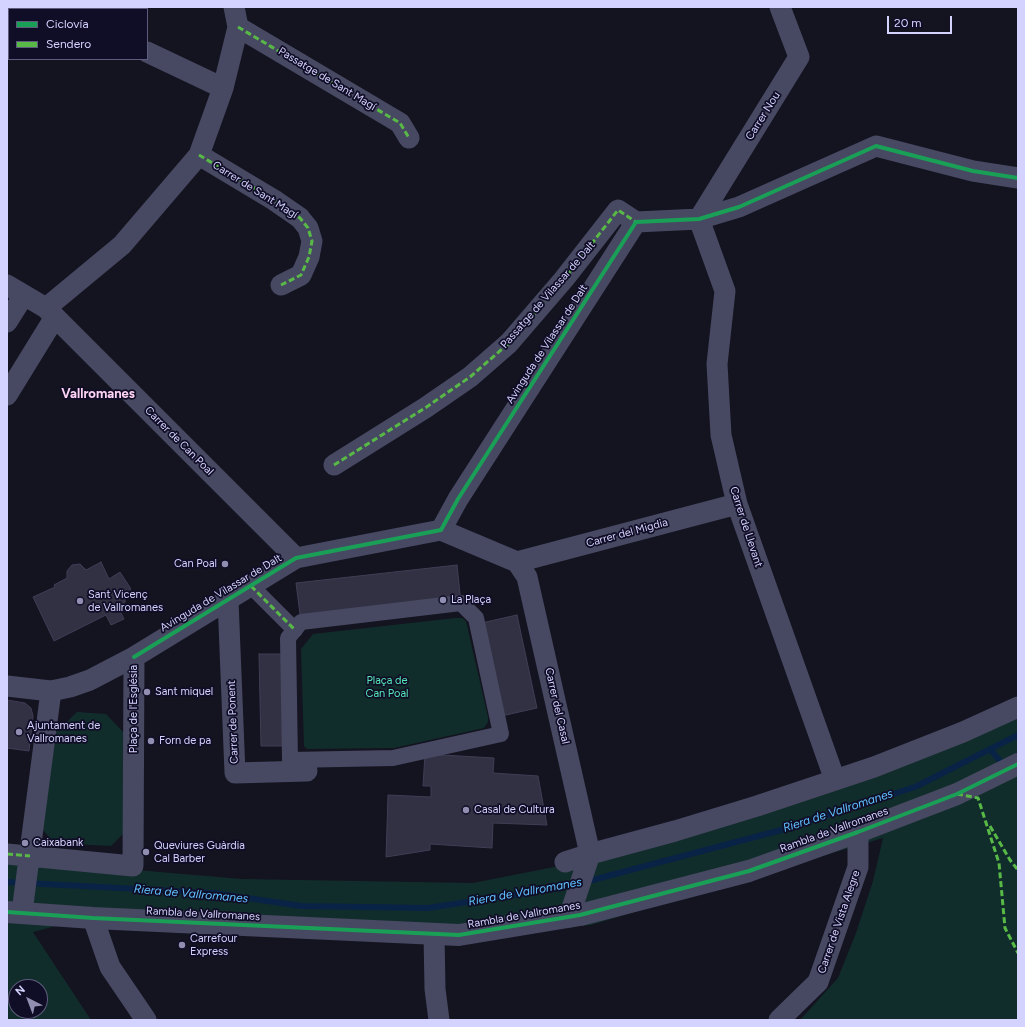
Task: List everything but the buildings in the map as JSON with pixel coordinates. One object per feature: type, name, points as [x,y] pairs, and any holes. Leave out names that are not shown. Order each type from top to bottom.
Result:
[{"type":"street","name":"Carrer Nou","points":[[699,219],[799,57],[780,7]]},
{"type":"street","points":[[7,396],[50,313],[122,245],[199,155],[223,88],[236,17]]},
{"type":"street","name":"Passatge de Sant Magí","points":[[236,17],[400,123],[409,138]]},
{"type":"street","points":[[148,52],[223,88]]},
{"type":"street","points":[[636,222],[699,219],[739,206],[876,146],[973,171],[1018,178]]},
{"type":"street","name":"Carrer de Sant Magí","points":[[199,155],[274,200],[300,218],[308,228],[312,241],[310,256],[301,275],[281,285]]},
{"type":"street","name":"Passatge de Vilassar de Dalt","points":[[334,465],[444,395],[470,377],[509,344],[564,279],[618,210],[636,222]]},
{"type":"street","name":"Carrer de Llevant","points":[[699,219],[724,291],[717,364],[722,435],[737,504],[835,780]]},
{"type":"street","name":"Avinguda de Vilassar de Dalt","points":[[134,657],[296,558],[440,530],[458,499],[636,222]]},
{"type":"street","points":[[7,322],[15,290]]},
{"type":"street","name":"Carrer de Can Poal","points":[[15,290],[50,313],[296,558]]},
{"type":"street","name":"Carrer del Migdia","points":[[517,562],[737,504]]},
{"type":"street","points":[[440,530],[517,562]]},
{"type":"street","name":"Carrer del Casal","points":[[517,562],[528,577],[590,854]]},
{"type":"street","points":[[250,586],[295,630]]},
{"type":"street","name":"Carrer de Ponent","points":[[228,600],[235,772],[307,771]]},
{"type":"street","points":[[461,603],[476,618],[501,734],[393,758],[290,760],[288,638],[295,630],[301,622],[461,603]]},
{"type":"street","name":"Plaça de l'Església","points":[[7,686],[51,691],[70,687],[90,680],[134,657],[133,866],[30,856]]},
{"type":"street","points":[[15,912],[30,856],[51,691]]},
{"type":"street","points":[[565,862],[757,806],[874,767],[963,732],[1018,707]]},
{"type":"street","name":"Rambla de Vallromanes","points":[[15,912],[93,918],[459,935],[580,915],[749,871],[958,794],[1018,764]]},
{"type":"street","name":"Carrer de Vista Alegre","points":[[779,1020],[818,982],[858,868],[858,832]]},
{"type":"street","points":[[7,854],[30,856]]},
{"type":"street","name":"Rambla de Vallromanes","points":[[569,917],[590,854]]},
{"type":"street","points":[[93,918],[110,967],[146,1020]]},
{"type":"street","points":[[434,934],[435,989],[439,1020]]},
{"type":"green space","name":"Plaça de Can Poal","points":[[462,618],[466,621],[488,717],[488,722],[484,728],[394,748],[307,749],[304,746],[301,649],[313,634]]},
{"type":"green space","points":[[77,712],[106,714],[125,734],[123,834],[111,846],[54,843],[43,830],[55,733]]},
{"type":"green space","points":[[1018,714],[1018,1020],[800,1020],[838,978],[856,933],[873,881],[883,838],[591,925],[397,942],[64,924],[33,932],[91,1020],[7,1020],[7,859],[242,879],[473,883],[645,849]]},
{"type":"waterway","name":"Riera de Vallromanes","points":[[585,882],[785,829],[915,787],[1018,735]]},
{"type":"waterway","points":[[990,749],[1000,761]]},
{"type":"waterway","name":"Riera de Vallromanes","points":[[7,882],[214,893],[301,906],[428,908],[575,885]]},
{"type":"marked path","points":[[238,27],[400,123],[409,138]]},
{"type":"marked path","points":[[199,155],[274,200],[300,218],[308,228],[312,241],[309,257],[301,275],[281,285]]},
{"type":"marked path","points":[[334,465],[425,408],[470,377],[509,343],[564,279],[618,210],[636,222]]},
{"type":"marked path","points":[[251,586],[295,630]]},
{"type":"marked path","points":[[957,794],[978,798],[999,863],[1005,928],[1018,953]]},
{"type":"marked path","points":[[990,826],[1010,860],[1018,870]]},
{"type":"marked path","points":[[7,854],[30,856]]},
{"type":"cycle path","points":[[134,657],[296,558],[441,530],[458,499],[636,222],[699,219],[739,207],[876,146],[973,171],[1018,178]]},
{"type":"cycle path","points":[[7,912],[93,918],[459,935],[580,915],[749,871],[858,832],[957,794],[1018,764]]},
{"type":"place","name":"Can Poal","points":[[225,564]]},
{"type":"place","name":"La Plaça","points":[[443,600]]},
{"type":"place","name":"Sant Vicenç de Vallromanes","points":[[80,601]]},
{"type":"place","name":"Sant miquel","points":[[147,692]]},
{"type":"place","name":"Ajuntament de Vallromanes","points":[[19,732]]},
{"type":"place","name":"Forn de pa","points":[[151,741]]},
{"type":"place","name":"Casal de Cultura","points":[[466,810]]},
{"type":"place","name":"Caixabank","points":[[25,843]]},
{"type":"place","name":"Queviures Guàrdia Cal Barber","points":[[146,852]]},
{"type":"place","name":"Carrefour Express","points":[[182,945]]},
{"type":"district","name":"Vallromanes","points":[[98,394]]}]
